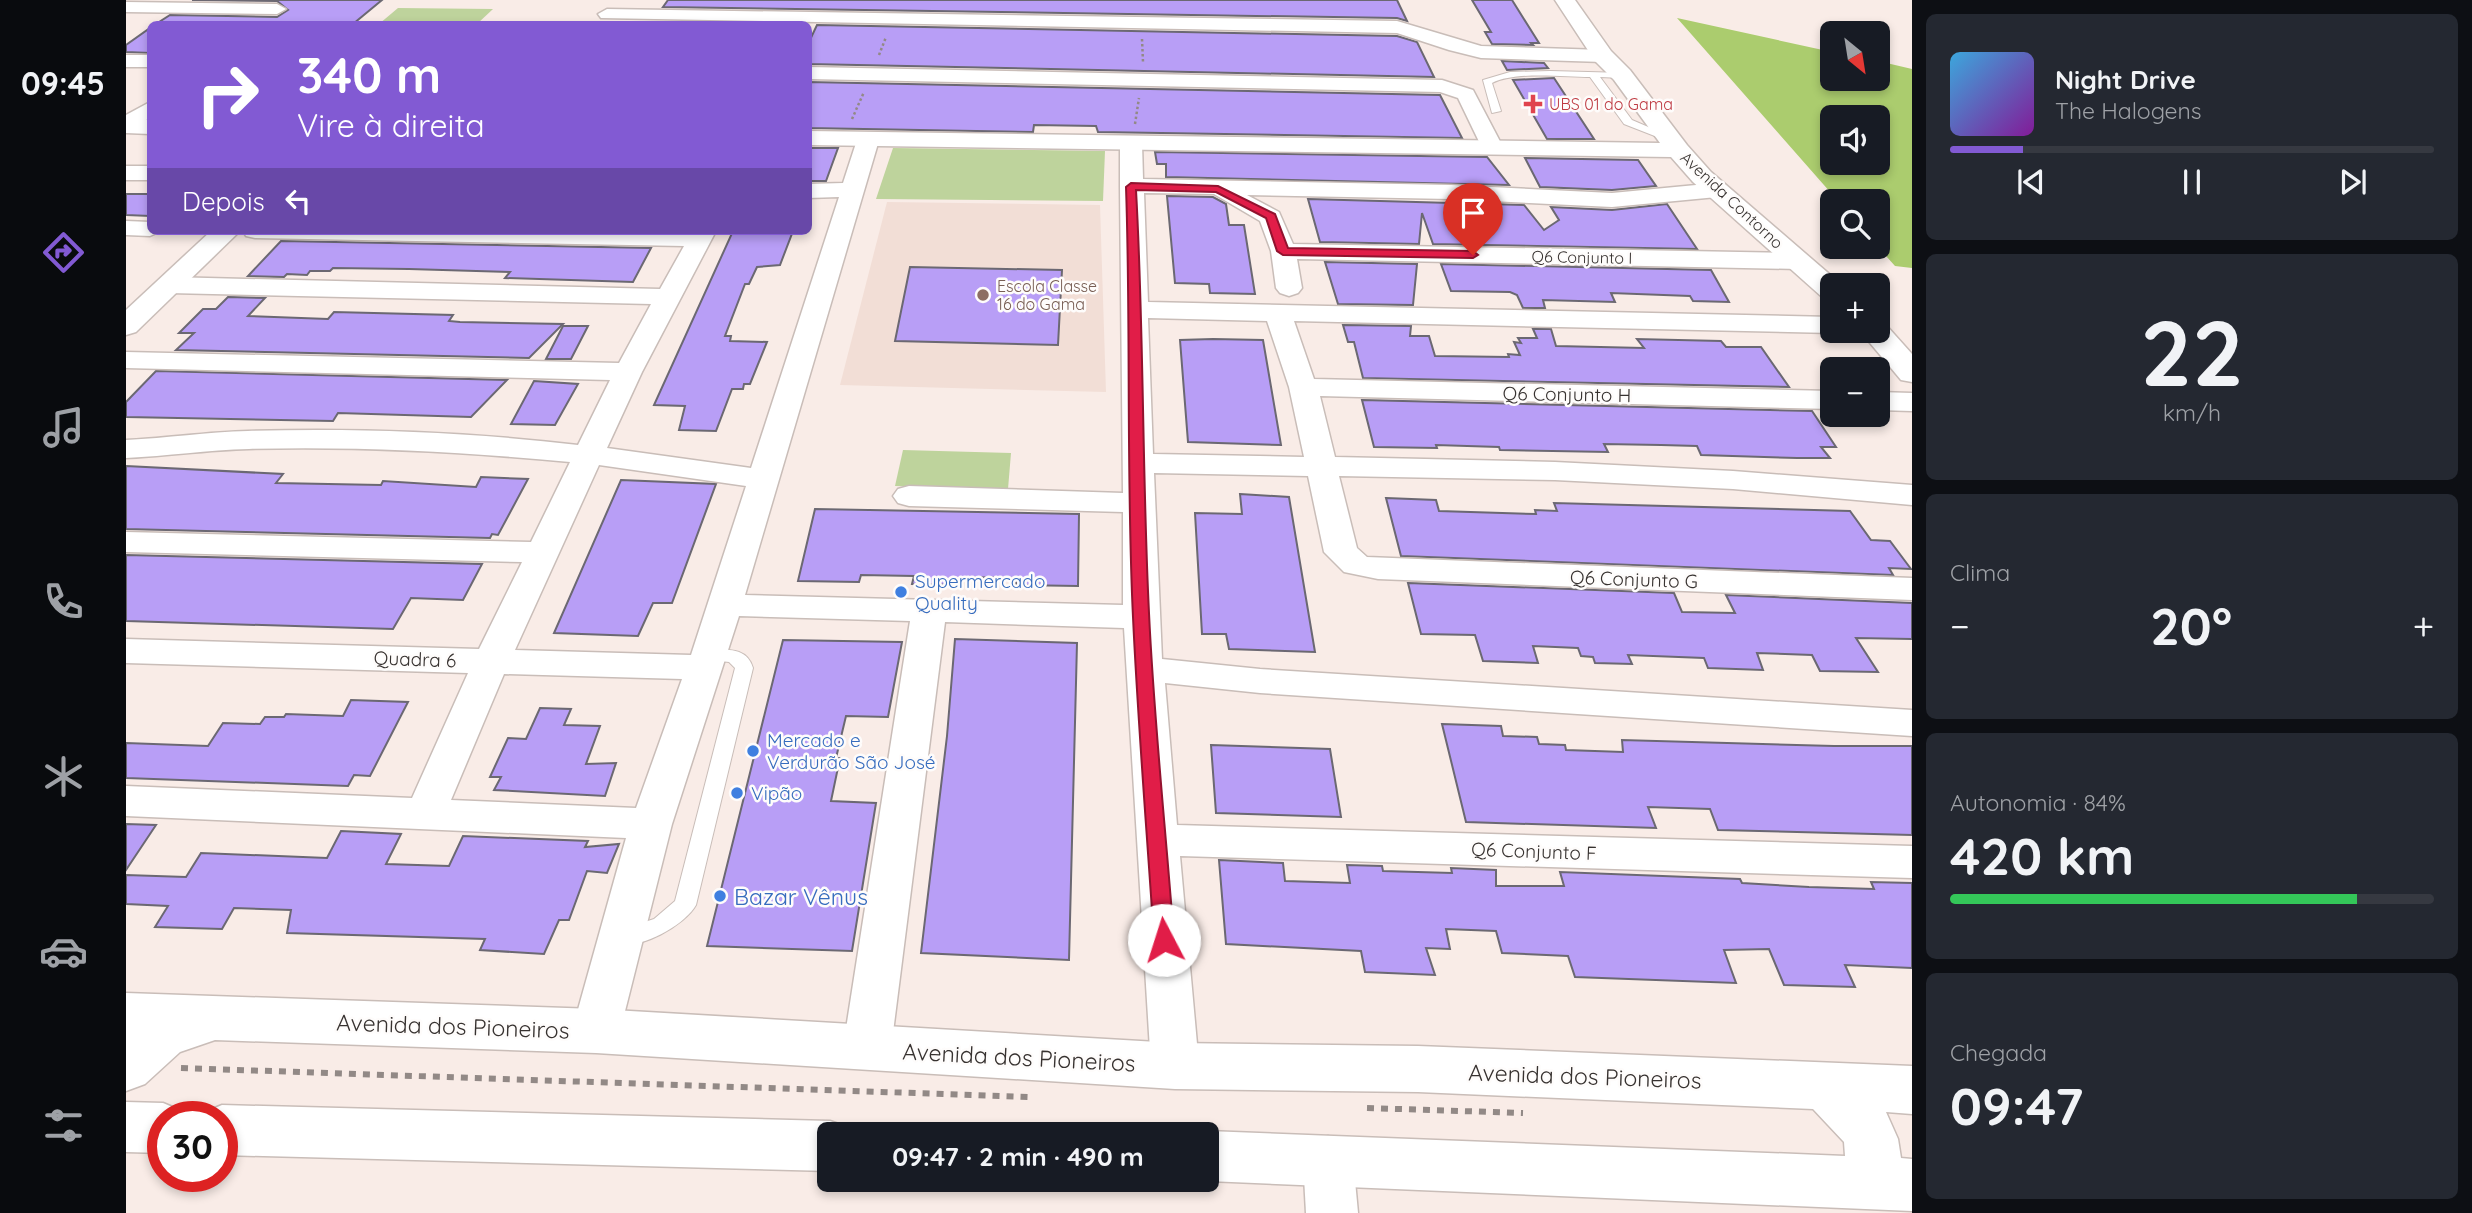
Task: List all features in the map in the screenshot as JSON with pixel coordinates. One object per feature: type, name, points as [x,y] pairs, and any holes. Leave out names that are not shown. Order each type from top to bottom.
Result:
[{"type":"street","name":"Avenida Contorno","points":[[1565,0],[1598,65],[1622,75],[1674,144],[1717,190],[1820,280]]},
{"type":"street","points":[[126,7],[283,4]]},
{"type":"street","points":[[261,21],[283,4]]},
{"type":"street","points":[[607,13],[1397,27],[1421,31],[1452,44],[1480,51],[1598,65]]},
{"type":"street","points":[[126,61],[147,61]]},
{"type":"street","points":[[812,73],[1442,86],[1466,94],[1493,149]]},
{"type":"street","points":[[126,126],[147,110]]},
{"type":"street","points":[[126,126],[147,127]]},
{"type":"street","points":[[812,138],[1493,149],[1674,144]]},
{"type":"street","points":[[596,1031],[618,939],[651,824],[707,662],[868,139]]},
{"type":"street","points":[[1131,143],[1141,617],[1175,1066]]},
{"type":"street","points":[[126,173],[147,173]]},
{"type":"street","points":[[1131,187],[1451,192],[1600,200],[1674,197],[1717,190]]},
{"type":"street","points":[[1218,189],[1271,217],[1283,251],[1289,288]]},
{"type":"street","points":[[812,191],[853,190]]},
{"type":"street","points":[[126,228],[147,229]]},
{"type":"street","points":[[126,326],[222,235]]},
{"type":"street","points":[[426,813],[491,662],[628,372],[702,235]]},
{"type":"street","name":"Q6 Conjunto I","points":[[1283,251],[1798,261]]},
{"type":"street","points":[[169,285],[668,297]]},
{"type":"street","points":[[1136,310],[1820,325]]},
{"type":"street","points":[[1278,314],[1303,387],[1321,467]]},
{"type":"street","points":[[1886,343],[1912,373]]},
{"type":"street","points":[[126,360],[628,372]]},
{"type":"street","name":"Q6 Conjunto H","points":[[1303,387],[1820,400]]},
{"type":"street","points":[[1890,401],[1912,402]]},
{"type":"street","points":[[126,449],[248,440],[533,447],[596,443],[654,463],[764,479]]},
{"type":"street","points":[[1136,463],[1597,472],[1912,495]]},
{"type":"street","name":"Q6 Conjunto G","points":[[1321,467],[1341,552],[1356,565],[1378,569],[1912,589]]},
{"type":"street","points":[[909,496],[1137,503]]},
{"type":"street","points":[[126,542],[543,552]]},
{"type":"street","points":[[724,606],[1141,617]]},
{"type":"street","points":[[867,1048],[929,612]]},
{"type":"street","name":"Quadra 6","points":[[126,651],[491,662],[707,662]]},
{"type":"street","points":[[1144,669],[1260,681],[1912,723]]},
{"type":"street","points":[[126,801],[651,824]]},
{"type":"street","name":"Q6 Conjunto F","points":[[1156,840],[1912,862]]},
{"type":"street","name":"Avenida dos Pioneiros","points":[[126,1015],[596,1031],[1175,1066],[1418,1069],[1912,1090]]},
{"type":"street","points":[[126,1067],[162,1036],[212,1019]]},
{"type":"street","points":[[1824,1085],[1865,1125],[1872,1139],[1876,1161],[1890,1185]]},
{"type":"street","points":[[126,1127],[147,1128]]},
{"type":"street","points":[[238,1130],[817,1146]]},
{"type":"street","points":[[1219,1156],[1890,1185]]},
{"type":"street","points":[[1328,1159],[1332,1213]]},
{"type":"lane","points":[[1496,111],[1486,82],[1490,78],[1598,65],[1628,122],[1674,144]]},
{"type":"lane","points":[[618,939],[662,925],[677,915],[685,905],[744,668],[742,661],[733,656],[707,662]]},
{"type":"path","points":[[126,1067],[1045,1097]]},
{"type":"path","points":[[1364,1108],[1531,1114]]},
{"type":"shaded area","name":"Escola Classe 16 do Gama","points":[[887,202],[1100,205],[1106,392],[840,385]]},
{"type":"green space","points":[[398,8],[493,9],[480,21],[383,21]]},
{"type":"green space","points":[[1677,18],[1820,49],[1820,91],[1890,91],[1890,64],[1912,69],[1912,268],[1895,266],[1889,259],[1890,189],[1827,189]]},
{"type":"green space","points":[[893,148],[1105,151],[1103,201],[876,199]]},
{"type":"green space","points":[[903,450],[1011,453],[1008,489],[895,486]]},
{"type":"building","points":[[192,0],[382,0],[357,21],[161,21],[170,15],[277,17],[288,10],[277,1]]},
{"type":"building","points":[[668,0],[1397,0],[1407,21],[1397,18],[663,7]]},
{"type":"building","points":[[1472,0],[1512,0],[1539,43],[1492,44],[1485,32],[1491,32]]},
{"type":"building","points":[[817,25],[1397,36],[1417,42],[1434,77],[812,64],[812,36]]},
{"type":"building","points":[[147,30],[147,53],[126,52],[126,45]]},
{"type":"building","points":[[1502,61],[1544,63],[1548,68],[1507,70]]},
{"type":"building","name":"UBS 01 do Gama","points":[[1554,78],[1594,139],[1547,139],[1513,80]]},
{"type":"building","points":[[812,82],[1440,95],[1462,138],[1098,132],[1096,126],[1034,125],[1033,132],[812,128]]},
{"type":"building","points":[[812,148],[838,148],[826,181],[812,181]]},
{"type":"building","points":[[1155,152],[1487,157],[1509,185],[1166,177],[1166,164],[1157,164]]},
{"type":"building","points":[[1525,158],[1638,160],[1656,186],[1612,190],[1540,187]]},
{"type":"building","points":[[126,194],[147,194],[147,216],[126,215]]},
{"type":"building","points":[[1167,196],[1213,197],[1226,204],[1229,225],[1244,225],[1255,294],[1210,293],[1209,284],[1175,283]]},
{"type":"building","points":[[1308,199],[1524,205],[1544,230],[1559,220],[1551,207],[1612,210],[1667,204],[1697,249],[1433,244],[1422,213],[1419,244],[1320,242]]},
{"type":"building","points":[[731,235],[791,235],[780,265],[757,267],[749,284],[745,284],[725,336],[731,336],[730,341],[767,342],[750,384],[744,384],[743,389],[732,389],[716,431],[679,430],[685,406],[654,405]]},
{"type":"building","points":[[281,241],[651,248],[633,282],[505,278],[510,272],[409,269],[333,268],[330,271],[310,271],[307,275],[248,276]]},
{"type":"building","points":[[1325,262],[1417,264],[1413,305],[1338,304]]},
{"type":"building","points":[[1441,264],[1711,270],[1729,302],[1693,301],[1690,296],[1611,293],[1615,302],[1543,300],[1545,308],[1523,308],[1517,295],[1510,292],[1451,291]]},
{"type":"building","points":[[910,267],[1062,270],[1058,345],[895,341]]},
{"type":"building","points":[[228,297],[265,298],[248,316],[328,319],[334,312],[453,315],[449,321],[563,324],[529,358],[176,350],[194,333],[179,333],[203,309],[216,309]]},
{"type":"building","points":[[1343,325],[1411,326],[1410,336],[1429,336],[1435,356],[1520,355],[1514,342],[1521,343],[1518,338],[1537,338],[1533,329],[1551,329],[1556,346],[1644,348],[1637,339],[1721,341],[1726,347],[1761,347],[1789,387],[1363,378],[1354,342],[1348,342]]},
{"type":"building","points":[[563,326],[588,326],[571,359],[546,359]]},
{"type":"building","points":[[1180,340],[1263,340],[1281,445],[1188,442]]},
{"type":"building","points":[[156,371],[507,380],[471,417],[338,413],[333,421],[126,417],[126,402]]},
{"type":"building","points":[[534,381],[578,384],[555,425],[511,424]]},
{"type":"building","points":[[1362,400],[1812,411],[1820,427],[1836,447],[1821,447],[1830,458],[1797,458],[1701,455],[1697,446],[1661,445],[1604,444],[1608,452],[1500,450],[1499,447],[1436,445],[1437,448],[1374,447]]},
{"type":"building","points":[[126,466],[283,474],[276,483],[381,485],[383,481],[476,487],[481,477],[528,479],[498,535],[492,534],[490,538],[126,529]]},
{"type":"building","points":[[621,480],[716,484],[672,603],[653,603],[638,636],[554,633]]},
{"type":"building","points":[[1240,494],[1289,497],[1315,652],[1229,649],[1226,634],[1202,634],[1195,513],[1242,514]]},
{"type":"building","points":[[1386,498],[1436,500],[1439,511],[1536,514],[1535,510],[1557,511],[1554,503],[1850,511],[1871,540],[1890,541],[1911,569],[1889,568],[1893,575],[1401,556]]},
{"type":"building","points":[[815,509],[1079,514],[1078,586],[1016,585],[1016,578],[964,577],[962,585],[912,584],[914,576],[861,575],[859,582],[798,581]]},
{"type":"building","points":[[126,555],[482,564],[463,600],[411,598],[393,629],[126,621]]},
{"type":"building","points":[[1408,583],[1674,593],[1682,612],[1735,613],[1726,595],[1912,603],[1912,639],[1856,638],[1878,672],[1820,671],[1812,655],[1757,653],[1763,670],[1708,668],[1704,658],[1628,655],[1632,664],[1595,663],[1593,657],[1581,656],[1578,648],[1533,646],[1538,663],[1483,661],[1475,635],[1421,634]]},
{"type":"building","points":[[955,639],[1077,643],[1069,960],[921,953],[947,736]]},
{"type":"building","points":[[783,640],[902,642],[888,717],[846,716],[836,758],[840,758],[831,801],[876,803],[852,951],[707,946]]},
{"type":"building","points":[[351,700],[408,702],[370,776],[354,775],[348,786],[126,778],[126,743],[208,746],[223,723],[260,724],[265,717],[284,717],[286,714],[343,716]]},
{"type":"building","points":[[540,708],[571,709],[564,725],[600,726],[586,764],[616,763],[605,796],[494,790],[501,777],[490,777],[508,738],[526,739]]},
{"type":"building","points":[[1442,724],[1501,726],[1503,736],[1537,737],[1539,744],[1565,745],[1566,750],[1623,752],[1622,740],[1912,746],[1912,835],[1718,830],[1710,809],[1648,807],[1656,828],[1466,822]]},
{"type":"building","points":[[1211,745],[1330,749],[1341,817],[1216,813]]},
{"type":"building","points":[[126,824],[156,825],[126,870]]},
{"type":"building","points":[[341,831],[401,834],[386,864],[449,866],[463,836],[588,841],[585,847],[619,844],[607,873],[587,871],[569,920],[559,920],[544,954],[480,950],[485,939],[287,933],[291,910],[234,908],[222,929],[155,927],[168,906],[126,904],[126,875],[186,877],[201,853],[327,858]]},
{"type":"building","points":[[1219,860],[1283,863],[1285,881],[1350,883],[1347,865],[1382,866],[1383,871],[1452,873],[1451,868],[1496,870],[1496,886],[1564,886],[1560,872],[1740,879],[1742,883],[1809,887],[1874,889],[1871,882],[1912,883],[1912,968],[1845,965],[1855,987],[1784,985],[1769,949],[1724,950],[1736,983],[1575,977],[1568,956],[1502,953],[1496,931],[1446,929],[1450,949],[1426,948],[1435,975],[1365,972],[1361,951],[1226,944]]},
{"type":"place","name":"UBS 01 do Gama","points":[[1533,104]]},
{"type":"place","name":"Escola Classe 16 do Gama","points":[[983,295]]},
{"type":"place","name":"Supermercado Quality","points":[[901,592]]},
{"type":"place","name":"Mercado e Verdurão São José","points":[[753,751]]},
{"type":"place","name":"Vipão","points":[[737,793]]},
{"type":"place","name":"Bazar Vênus","points":[[720,896]]},
{"type":"route","points":[[1164,940],[1141,617],[1136,463],[1136,310],[1131,187],[1218,189],[1271,217],[1283,251],[1473,255]]}]
